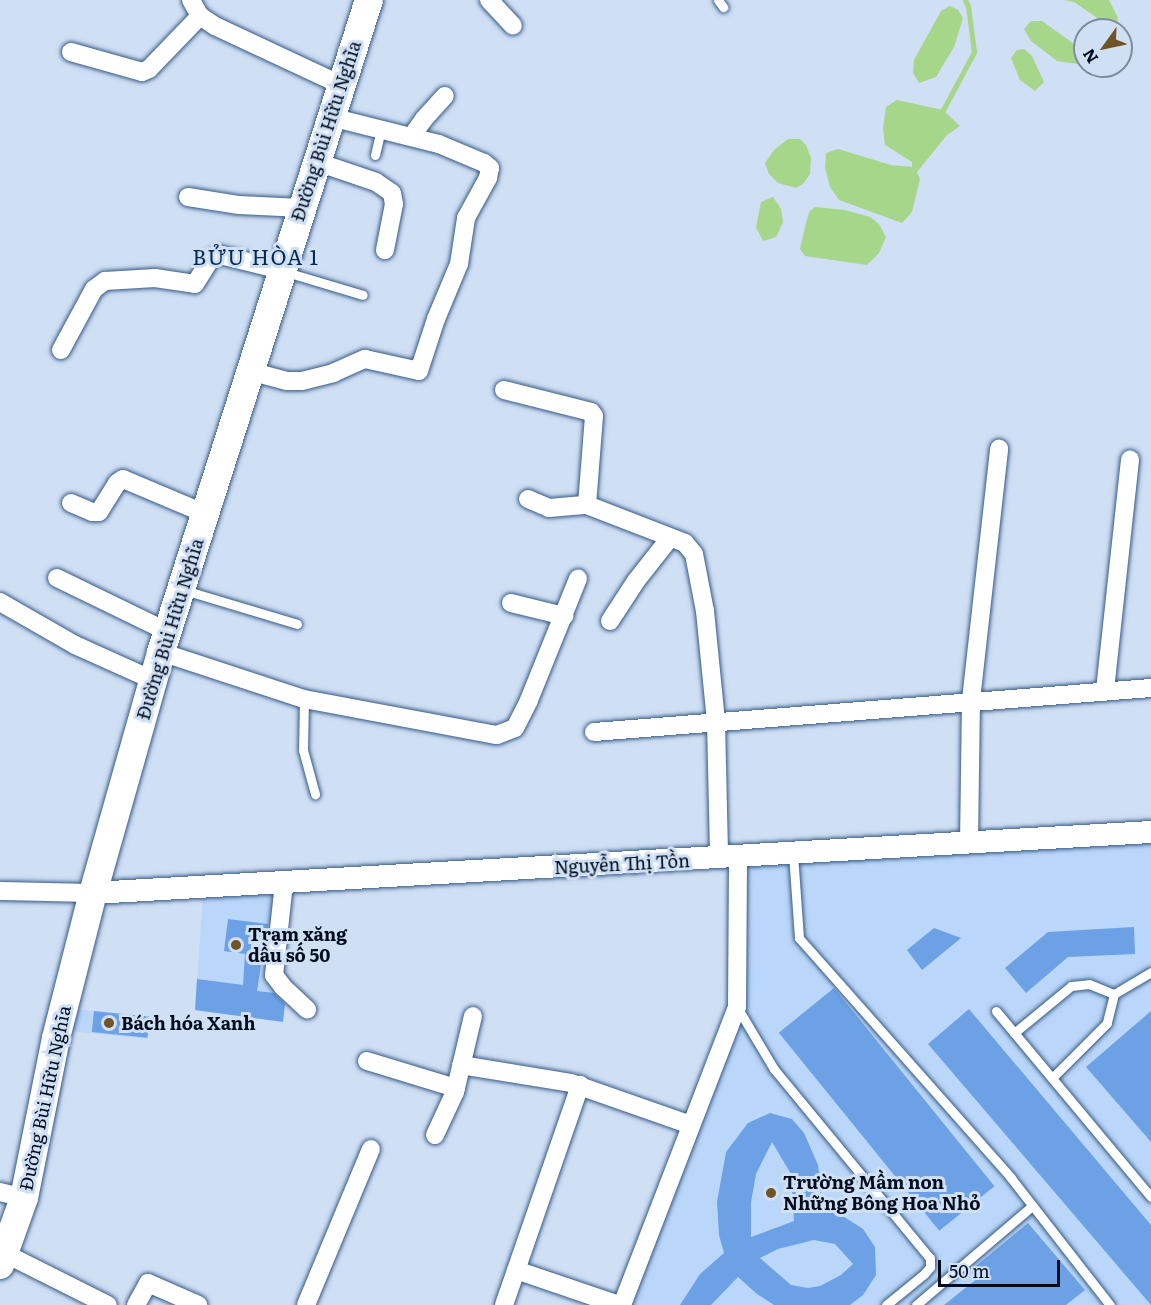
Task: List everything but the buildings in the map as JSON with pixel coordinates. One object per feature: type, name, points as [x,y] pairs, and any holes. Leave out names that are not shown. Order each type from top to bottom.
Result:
[{"type":"main road","name":"Đường Bùi Hữu Nghĩa","points":[[2,1259],[12,1195],[153,680],[253,372],[281,270],[369,0]]},
{"type":"street","points":[[489,0],[513,26]]},
{"type":"street","points":[[71,52],[142,72],[149,69],[195,8],[215,26],[341,85]]},
{"type":"street","points":[[412,136],[445,96]]},
{"type":"street","points":[[253,372],[292,381],[333,373],[365,359],[414,372],[421,368],[436,319],[459,264],[466,218],[488,178],[490,168],[484,163],[439,144],[331,117]]},
{"type":"street","points":[[317,162],[376,182],[392,193],[394,204],[385,250]]},
{"type":"street","points":[[188,197],[239,205],[302,208]]},
{"type":"street","points":[[61,350],[94,289],[105,280],[155,278],[195,284],[210,260],[220,255],[281,270]]},
{"type":"street","points":[[504,390],[580,408],[592,414],[587,505]]},
{"type":"street","points":[[969,843],[971,700],[999,449]]},
{"type":"street","points":[[1105,690],[1130,459]]},
{"type":"street","points":[[70,503],[92,512],[99,512],[117,483],[123,479],[206,514]]},
{"type":"street","points":[[516,1270],[620,1305],[737,1007],[728,858],[716,721],[705,611],[694,555],[685,543],[669,539],[587,505],[549,508],[528,499]]},
{"type":"street","points":[[610,621],[636,581],[669,539]]},
{"type":"street","points":[[57,578],[165,642],[304,699],[497,735],[515,728],[529,700],[578,579]]},
{"type":"street","points":[[512,603],[564,616]]},
{"type":"street","points":[[1,606],[75,645],[153,680]]},
{"type":"street","points":[[594,732],[971,700],[1151,688]]},
{"type":"street","name":"Nguyễn Thị Tồn","points":[[93,893],[1151,832]]},
{"type":"street","points":[[284,883],[274,975],[283,987],[307,1009]]},
{"type":"street","points":[[0,891],[93,893]]},
{"type":"street","points":[[435,1135],[456,1088],[473,1016]]},
{"type":"street","points":[[367,1061],[456,1088]]},
{"type":"street","points":[[461,1065],[580,1085],[691,1125]]},
{"type":"street","points":[[504,1305],[580,1085]]},
{"type":"street","points":[[306,1305],[371,1149]]},
{"type":"street","points":[[2,1259],[108,1305]]},
{"type":"street","points":[[136,1305],[148,1283],[198,1305]]},
{"type":"lane","points":[[375,155],[381,128]]},
{"type":"lane","points":[[281,270],[363,295]]},
{"type":"lane","points":[[182,589],[297,624]]},
{"type":"lane","points":[[304,699],[303,750],[315,794]]},
{"type":"lane","points":[[793,854],[799,938],[1032,1206],[1108,1304]]},
{"type":"lane","points":[[1052,1078],[1107,1023],[1114,994],[1151,972]]},
{"type":"lane","points":[[1014,1033],[1071,986],[1089,984],[1114,994]]},
{"type":"lane","points":[[737,1007],[774,1069],[930,1258],[930,1266],[924,1274],[886,1305]]},
{"type":"lane","points":[[996,1011],[1151,1197]]},
{"type":"lane","points":[[916,1305],[1032,1206]]},
{"type":"shaded area","points":[[1064,0],[1109,0],[1118,18],[1097,18],[1074,2]]},
{"type":"shaded area","points":[[950,6],[958,10],[963,18],[954,47],[936,77],[919,83],[913,73],[914,60],[941,11]]},
{"type":"shaded area","points":[[1031,21],[1042,21],[1073,43],[1073,63],[1057,61],[1031,41],[1024,29]]},
{"type":"shaded area","points":[[1024,49],[1032,56],[1044,82],[1035,91],[1020,80],[1011,58],[1017,50]]},
{"type":"shaded area","points":[[897,100],[943,110],[960,126],[947,135],[917,172],[920,179],[912,212],[902,223],[839,200],[830,187],[825,168],[826,153],[838,149],[891,165],[912,167],[912,162],[885,145],[883,128],[886,107]]},
{"type":"shaded area","points":[[788,139],[800,139],[806,145],[811,158],[810,174],[803,184],[796,188],[778,183],[769,174],[765,163],[774,150]]},
{"type":"shaded area","points":[[773,197],[781,209],[783,222],[776,237],[763,241],[756,227],[761,202]]},
{"type":"shaded area","points":[[815,207],[845,210],[870,217],[879,224],[886,237],[879,253],[867,265],[805,256],[800,249],[809,212]]},
{"type":"shaded area","points":[[1151,841],[1151,1305],[891,1305],[934,1267],[779,1068],[742,1009],[743,866]]},
{"type":"shaded area","name":"Trạm xăng dầu số 50","points":[[277,892],[268,976],[286,996],[283,1022],[195,1010],[203,896]]},
{"type":"shaded area","name":"Bách hóa Xanh","points":[[73,1009],[150,1017],[147,1039],[71,1031]]},
{"type":"shaded area","name":"Trường Mầm non Những Bông Hoa Nhỏ","points":[[739,1017],[926,1259],[927,1265],[921,1272],[881,1305],[628,1305]]},
{"type":"waterway","points":[[943,110],[974,52],[968,6],[965,0]]},
{"type":"place","name":"Trạm xăng dầu số 50","points":[[236,945]]},
{"type":"place","name":"Bách hóa Xanh","points":[[109,1023]]},
{"type":"place","name":"Trường Mầm non Những Bông Hoa Nhỏ","points":[[771,1193]]},
{"type":"district","name":"BỬU HÒA 1","points":[[256,256]]}]
